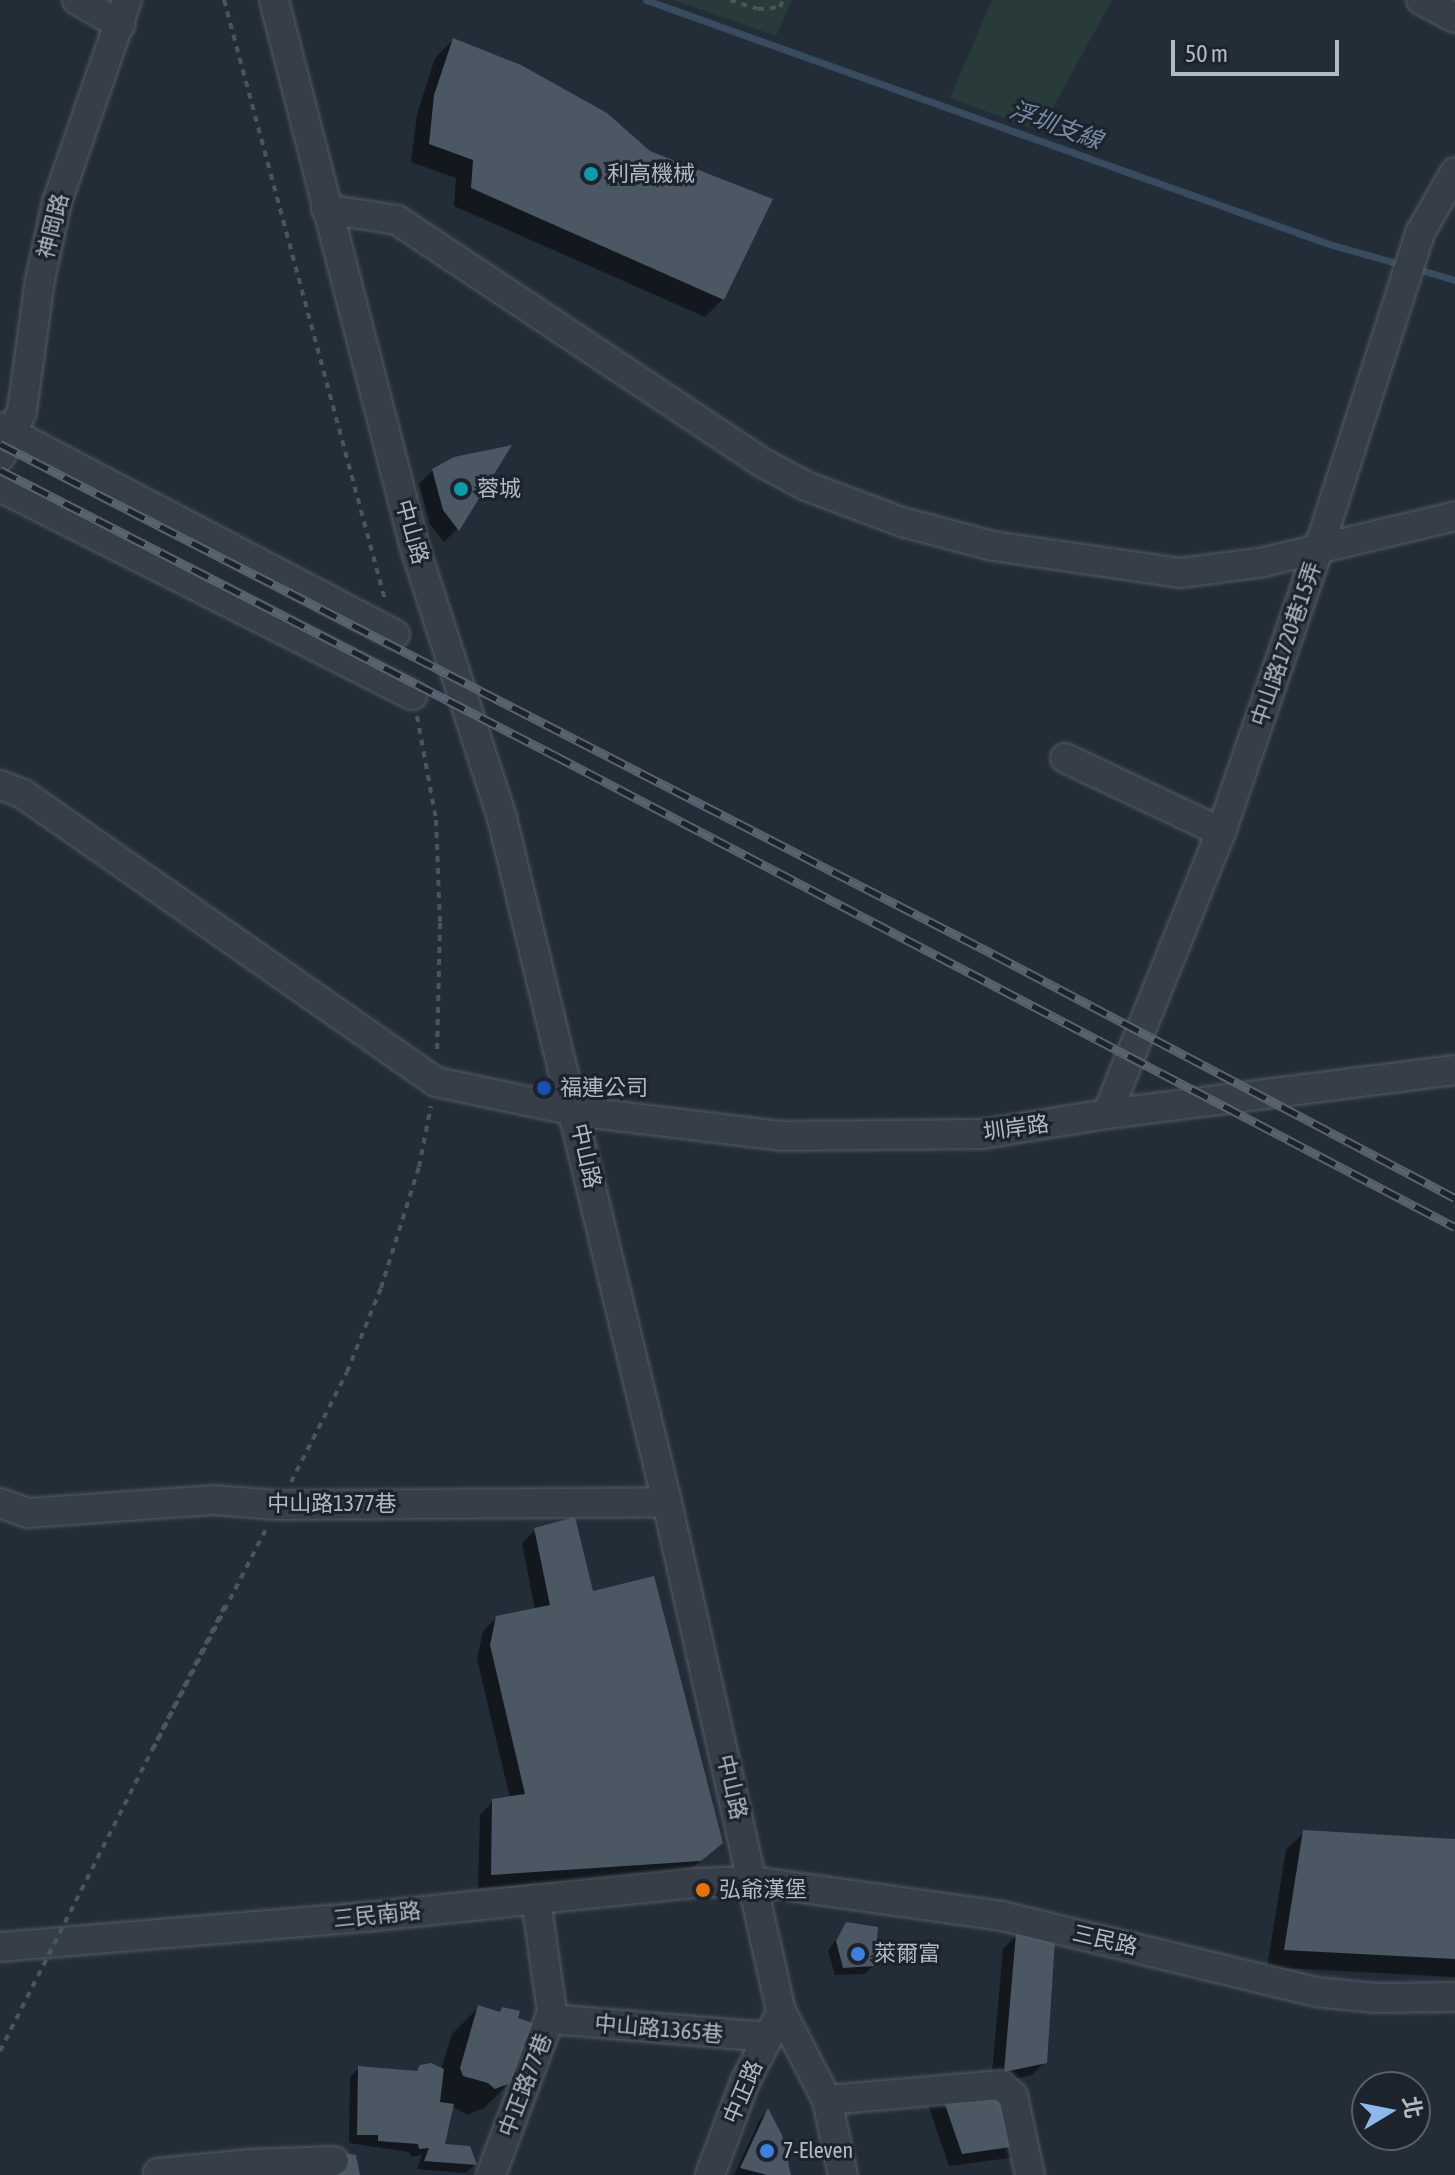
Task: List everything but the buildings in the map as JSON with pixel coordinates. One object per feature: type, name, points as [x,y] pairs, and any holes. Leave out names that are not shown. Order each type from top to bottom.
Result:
[{"type":"street","points":[[77,0],[123,12]]},
{"type":"street","name":"中山路","points":[[274,0],[415,548],[502,818],[667,1502],[781,2011],[827,2100],[843,2175]]},
{"type":"street","points":[[1421,0],[1455,18]]},
{"type":"street","name":"神岡路","points":[[4,439],[22,411],[40,280],[57,202],[123,12]]},
{"type":"street","name":"中山路1720巷15弄","points":[[1107,1114],[1221,832],[1318,551],[1420,233],[1455,172]]},
{"type":"street","points":[[326,209],[397,220],[763,463],[806,486],[902,522],[993,546],[1181,573],[1318,551],[1455,516]]},
{"type":"street","points":[[4,439],[395,634]]},
{"type":"street","points":[[0,487],[412,695]]},
{"type":"street","points":[[1065,758],[1221,832]]},
{"type":"street","points":[[0,785],[23,794],[436,1082]]},
{"type":"street","name":"圳岸路","points":[[436,1082],[575,1111],[782,1136],[983,1134],[1107,1114],[1455,1070]]},
{"type":"street","name":"中山路1377巷","points":[[0,1503],[28,1513],[213,1500],[279,1505],[667,1502]]},
{"type":"street","name":"三民南路","points":[[0,1947],[366,1917],[693,1883],[753,1881]]},
{"type":"street","name":"三民路","points":[[753,1881],[1002,1916],[1316,1992],[1376,1998],[1455,1997]]},
{"type":"street","name":"中正路77巷","points":[[491,2175],[550,2019],[536,1899]]},
{"type":"street","name":"中正路","points":[[710,2175],[745,2082],[781,2011]]},
{"type":"street","name":"中山路1365巷","points":[[550,2019],[768,2037]]},
{"type":"street","points":[[827,2100],[1001,2085],[1013,2096],[1030,2175]]},
{"type":"street","points":[[158,2173],[262,2169],[334,2161]]},
{"type":"path","points":[[224,0],[375,561]]},
{"type":"path","points":[[730,0],[758,9],[780,7],[783,0]]},
{"type":"path","points":[[279,1505],[347,1372],[381,1288],[419,1167],[436,1082],[440,923],[436,820],[424,745]]},
{"type":"path","points":[[225,1606],[153,1749],[263,1536]]},
{"type":"path","points":[[0,2051],[225,1606]]},
{"type":"green space","points":[[674,0],[792,0],[776,36]]},
{"type":"green space","points":[[992,0],[1112,0],[1040,131],[950,98]]},
{"type":"waterway","name":"浮圳支線","points":[[646,0],[1329,244],[1403,265]]},
{"type":"waterway","name":"浮圳支線","points":[[1414,268],[1455,280]]},
{"type":"railway","points":[[0,444],[995,955],[1455,1198]]},
{"type":"railway","points":[[0,470],[554,755],[1455,1227]]},
{"type":"place","name":"利高機械","points":[[591,174]]},
{"type":"place","name":"蓉城","points":[[461,489]]},
{"type":"place","name":"福連公司","points":[[544,1088]]},
{"type":"place","name":"弘爺漢堡","points":[[703,1890]]},
{"type":"place","name":"萊爾富","points":[[858,1954]]},
{"type":"place","name":"7-Eleven","points":[[767,2151]]}]
